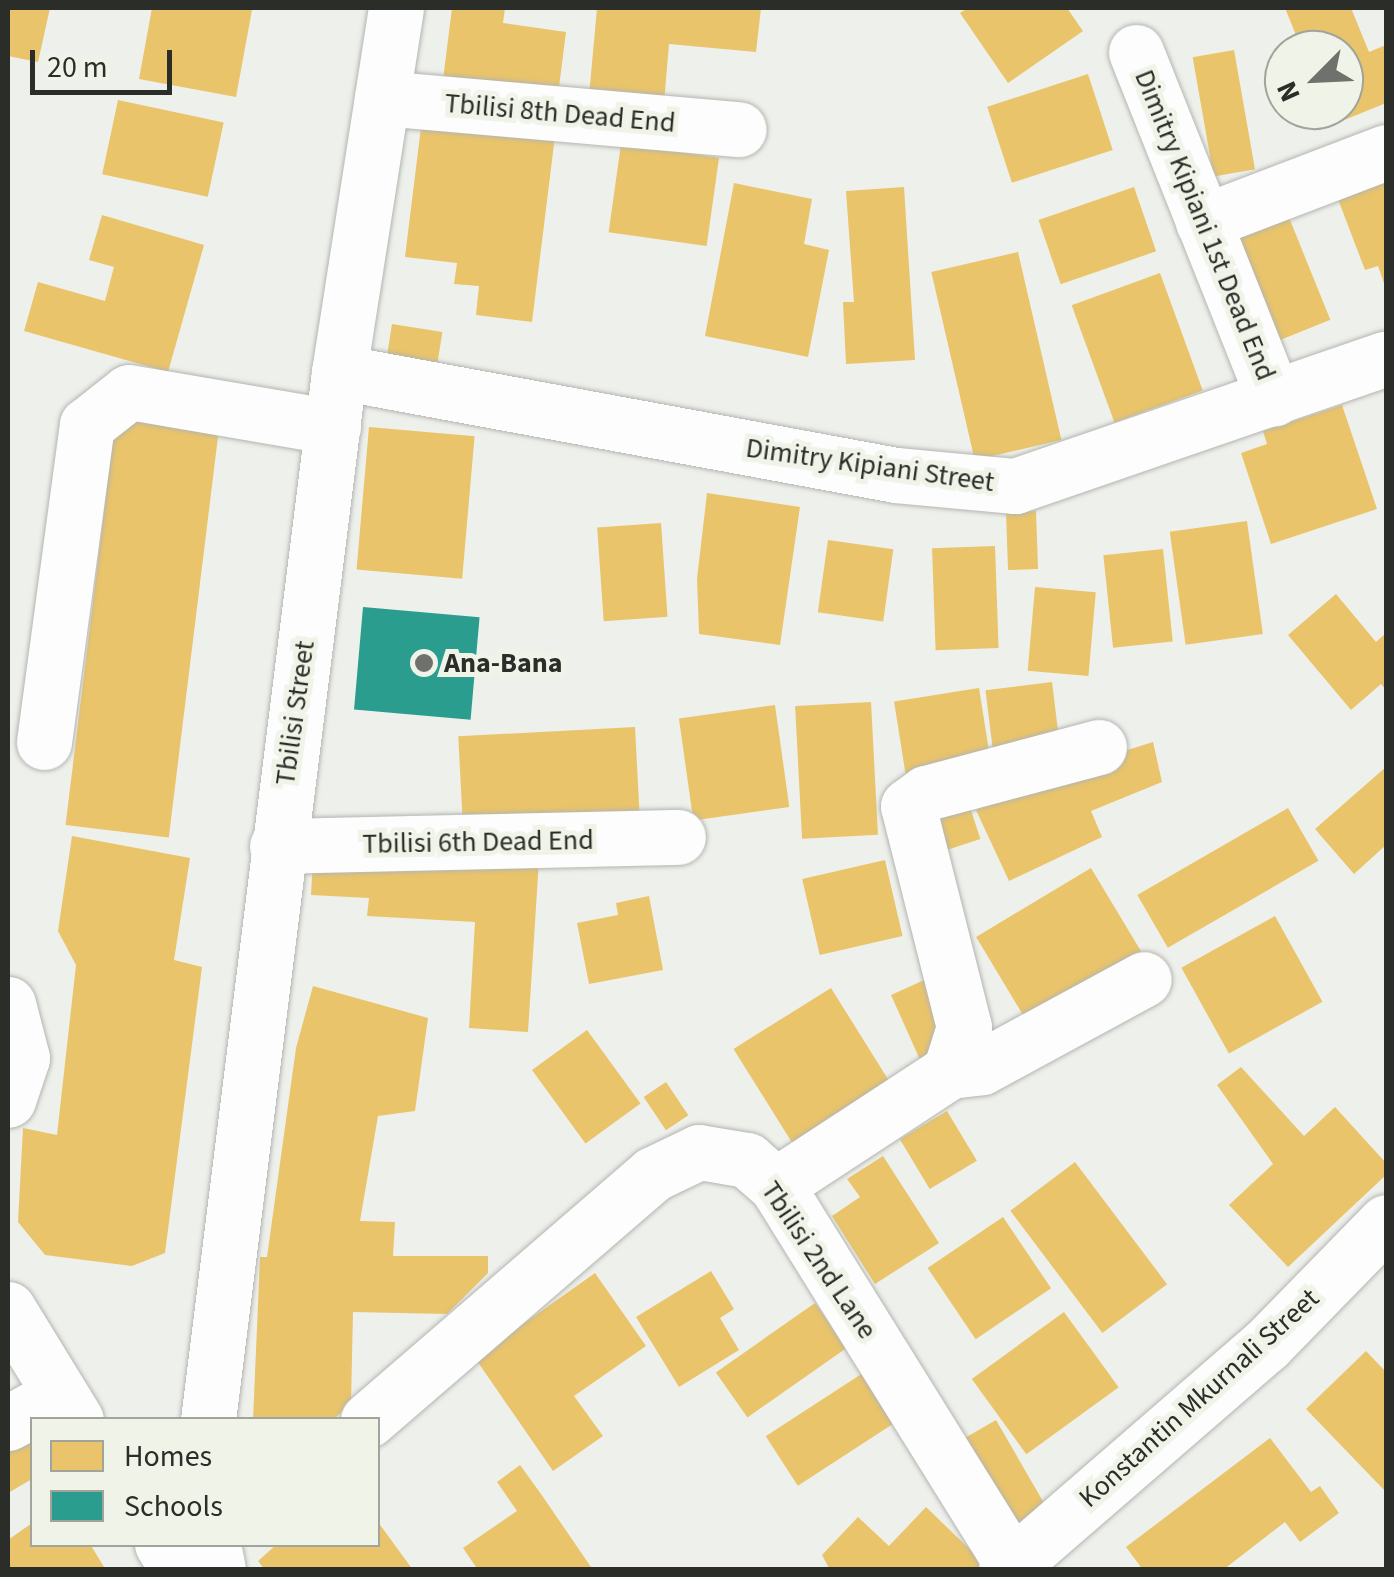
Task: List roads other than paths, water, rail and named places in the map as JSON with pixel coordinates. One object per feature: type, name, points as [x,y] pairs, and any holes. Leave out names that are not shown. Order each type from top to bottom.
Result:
[{"type":"street","name":"Tbilisi Street","points":[[208,1417],[339,372],[396,8]]},
{"type":"street","name":"Dimitry Kipiani 1st Dead End","points":[[1136,52],[1274,399]]},
{"type":"street","name":"Tbilisi 8th Dead End","points":[[382,98],[739,129]]},
{"type":"street","points":[[1204,222],[1386,152]]},
{"type":"street","name":"Dimitry Kipiani Street","points":[[339,372],[896,475],[1015,486],[1386,358]]},
{"type":"street","points":[[44,742],[87,424],[129,392],[333,427]]},
{"type":"street","points":[[950,1070],[964,1027],[908,806],[926,793],[1099,748]]},
{"type":"street","name":"Tbilisi 6th Dead End","points":[[277,846],[678,837]]},
{"type":"street","points":[[776,1185],[950,1070],[982,1067],[1144,979]]},
{"type":"street","points":[[8,1004],[22,1058],[8,1100]]},
{"type":"street","name":"Tbilisi 2nd Lane","points":[[371,1417],[653,1174],[700,1152],[746,1160],[776,1185],[1009,1566]]},
{"type":"street","name":"Konstantin Mkurnali Street","points":[[1009,1566],[1267,1344],[1386,1222]]},
{"type":"street","points":[[8,1309],[67,1407],[32,1417]]},
{"type":"street","points":[[164,1547],[178,1570]]},
{"type":"place","name":"Ana-Bana","points":[[424,663]]}]
